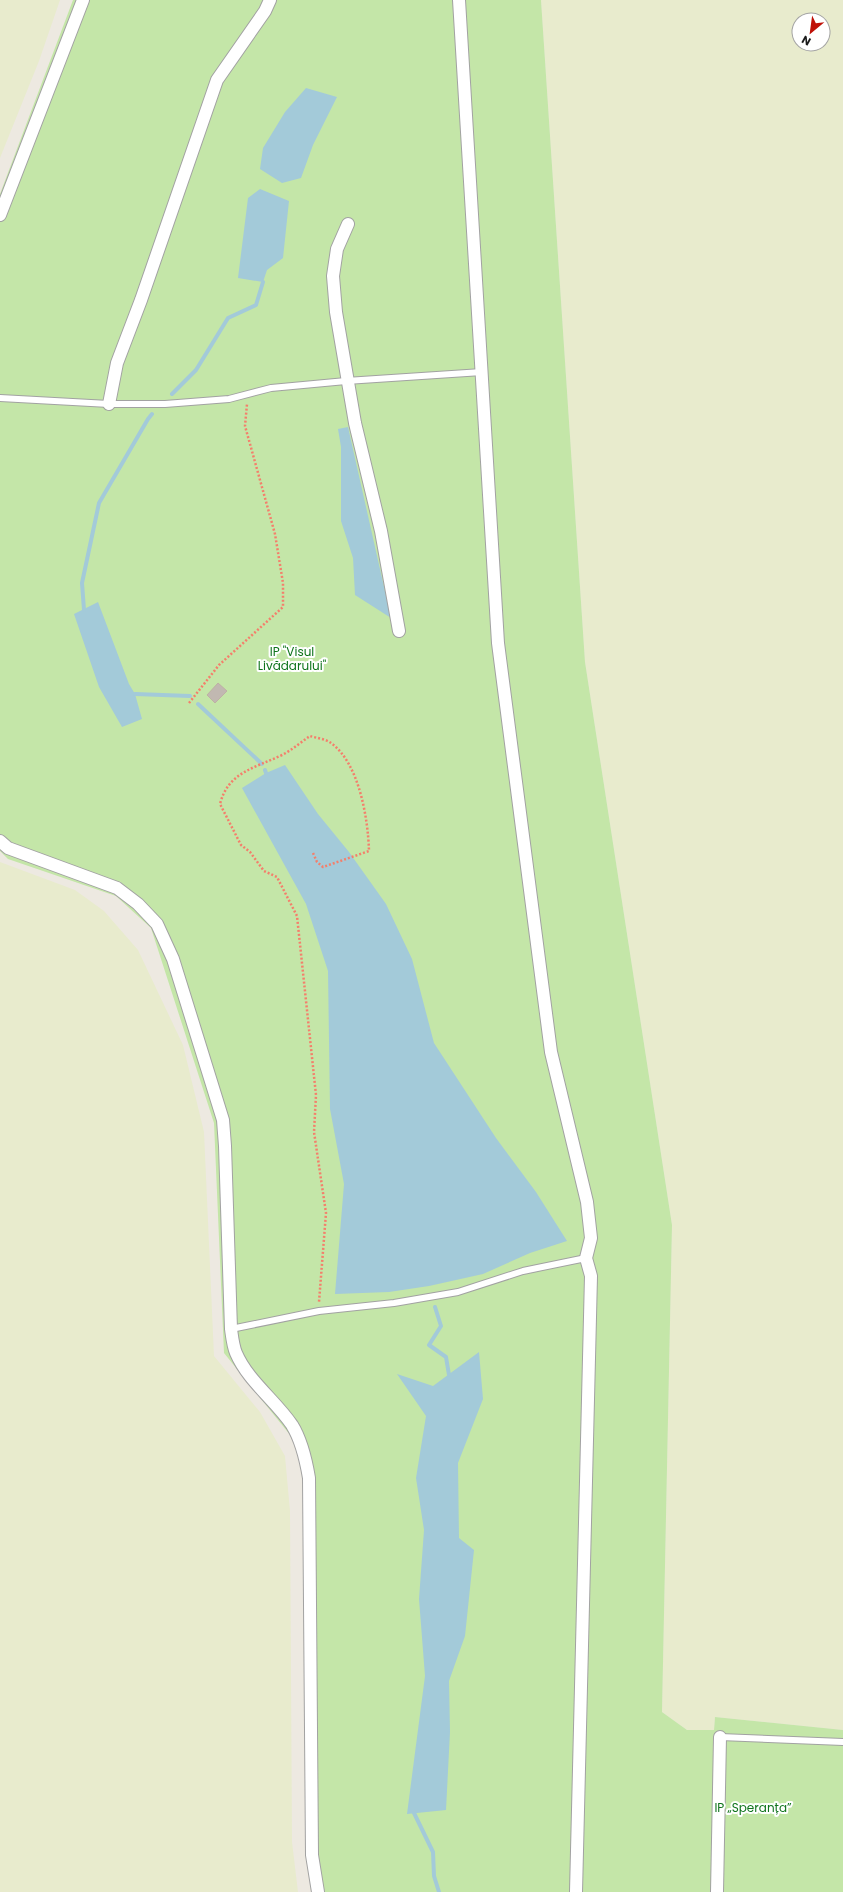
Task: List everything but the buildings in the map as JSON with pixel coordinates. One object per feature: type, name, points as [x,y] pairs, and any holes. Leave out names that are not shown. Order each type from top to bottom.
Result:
[{"type":"street","points":[[0,215],[83,0]]},
{"type":"street","points":[[109,404],[116,363],[141,300],[217,80],[265,11],[270,0]]},
{"type":"street","points":[[459,0],[483,372],[498,643],[550,1052],[588,1202],[591,1238],[586,1258],[591,1276],[576,1892]]},
{"type":"street","points":[[348,224],[338,249],[333,276],[336,312],[346,381],[381,530],[399,631]]},
{"type":"street","points":[[0,841],[8,848],[117,888],[138,904],[157,924],[173,958],[223,1120],[231,1329],[236,1352],[246,1370],[276,1403],[293,1427],[305,1454],[309,1478],[312,1855],[318,1892]]},
{"type":"street","points":[[717,1892],[720,1737]]},
{"type":"lane","points":[[0,398],[109,404],[166,404],[229,399],[271,388],[346,381],[483,372]]},
{"type":"lane","points":[[231,1329],[318,1311],[394,1303],[458,1292],[523,1271],[586,1258]]},
{"type":"lane","points":[[720,1737],[843,1742]]},
{"type":"path","points":[[189,704],[219,665],[283,607],[283,583],[275,534],[245,426],[248,394]]},
{"type":"path","points":[[313,853],[317,862],[323,867],[369,851],[359,787],[348,760],[330,742],[310,736],[284,754],[239,774],[223,790],[220,804],[241,845],[250,852],[264,871],[277,877],[297,916],[316,1095],[314,1132],[326,1213],[318,1311]]},
{"type":"green space","points":[[0,0],[60,0],[39,61],[0,158]]},
{"type":"green space","name":"IP \"Visul Livădarului\"","points":[[73,0],[541,0],[585,662],[672,1225],[662,1712],[687,1730],[714,1730],[715,1717],[843,1730],[843,1892],[313,1892],[304,1471],[295,1441],[224,1353],[214,1123],[151,928],[116,896],[8,859],[0,851],[0,194]]},
{"type":"green space","points":[[541,0],[843,0],[843,1730],[715,1717],[714,1730],[687,1730],[662,1712],[672,1225],[585,662]]},
{"type":"green space","points":[[0,862],[75,890],[104,911],[138,950],[183,1045],[204,1132],[214,1356],[260,1412],[285,1456],[290,1511],[292,1842],[298,1892],[0,1892]]},
{"type":"water","points":[[306,88],[337,97],[313,145],[301,178],[282,183],[260,169],[263,148],[285,112]]},
{"type":"water","points":[[260,189],[289,201],[283,258],[267,270],[263,282],[238,278],[248,198]]},
{"type":"water","points":[[348,427],[391,618],[355,595],[353,558],[341,521],[341,447],[338,429]]},
{"type":"water","points":[[98,602],[129,684],[135,694],[142,719],[122,727],[99,687],[74,614]]},
{"type":"water","points":[[285,765],[318,814],[349,852],[386,904],[412,959],[434,1043],[496,1138],[536,1192],[567,1241],[530,1253],[483,1274],[429,1286],[389,1292],[335,1294],[344,1184],[330,1109],[328,971],[306,904],[242,788],[266,773]]},
{"type":"water","points":[[479,1352],[483,1399],[458,1463],[459,1538],[474,1550],[465,1636],[449,1681],[450,1732],[446,1810],[407,1814],[425,1676],[419,1599],[424,1530],[416,1478],[426,1416],[397,1374],[433,1386]]},
{"type":"waterway","points":[[172,394],[196,370],[228,318],[256,305],[263,282]]},
{"type":"waterway","points":[[84,610],[82,583],[99,503],[152,414]]},
{"type":"waterway","points":[[135,694],[190,696]]},
{"type":"waterway","points":[[198,704],[262,764]]},
{"type":"waterway","points":[[435,1307],[441,1326],[429,1345],[446,1357],[449,1375]]},
{"type":"waterway","points":[[414,1813],[433,1852],[434,1876],[439,1892]]},
{"type":"park label","name":"IP „Speranța”","points":[[753,1807]]}]
